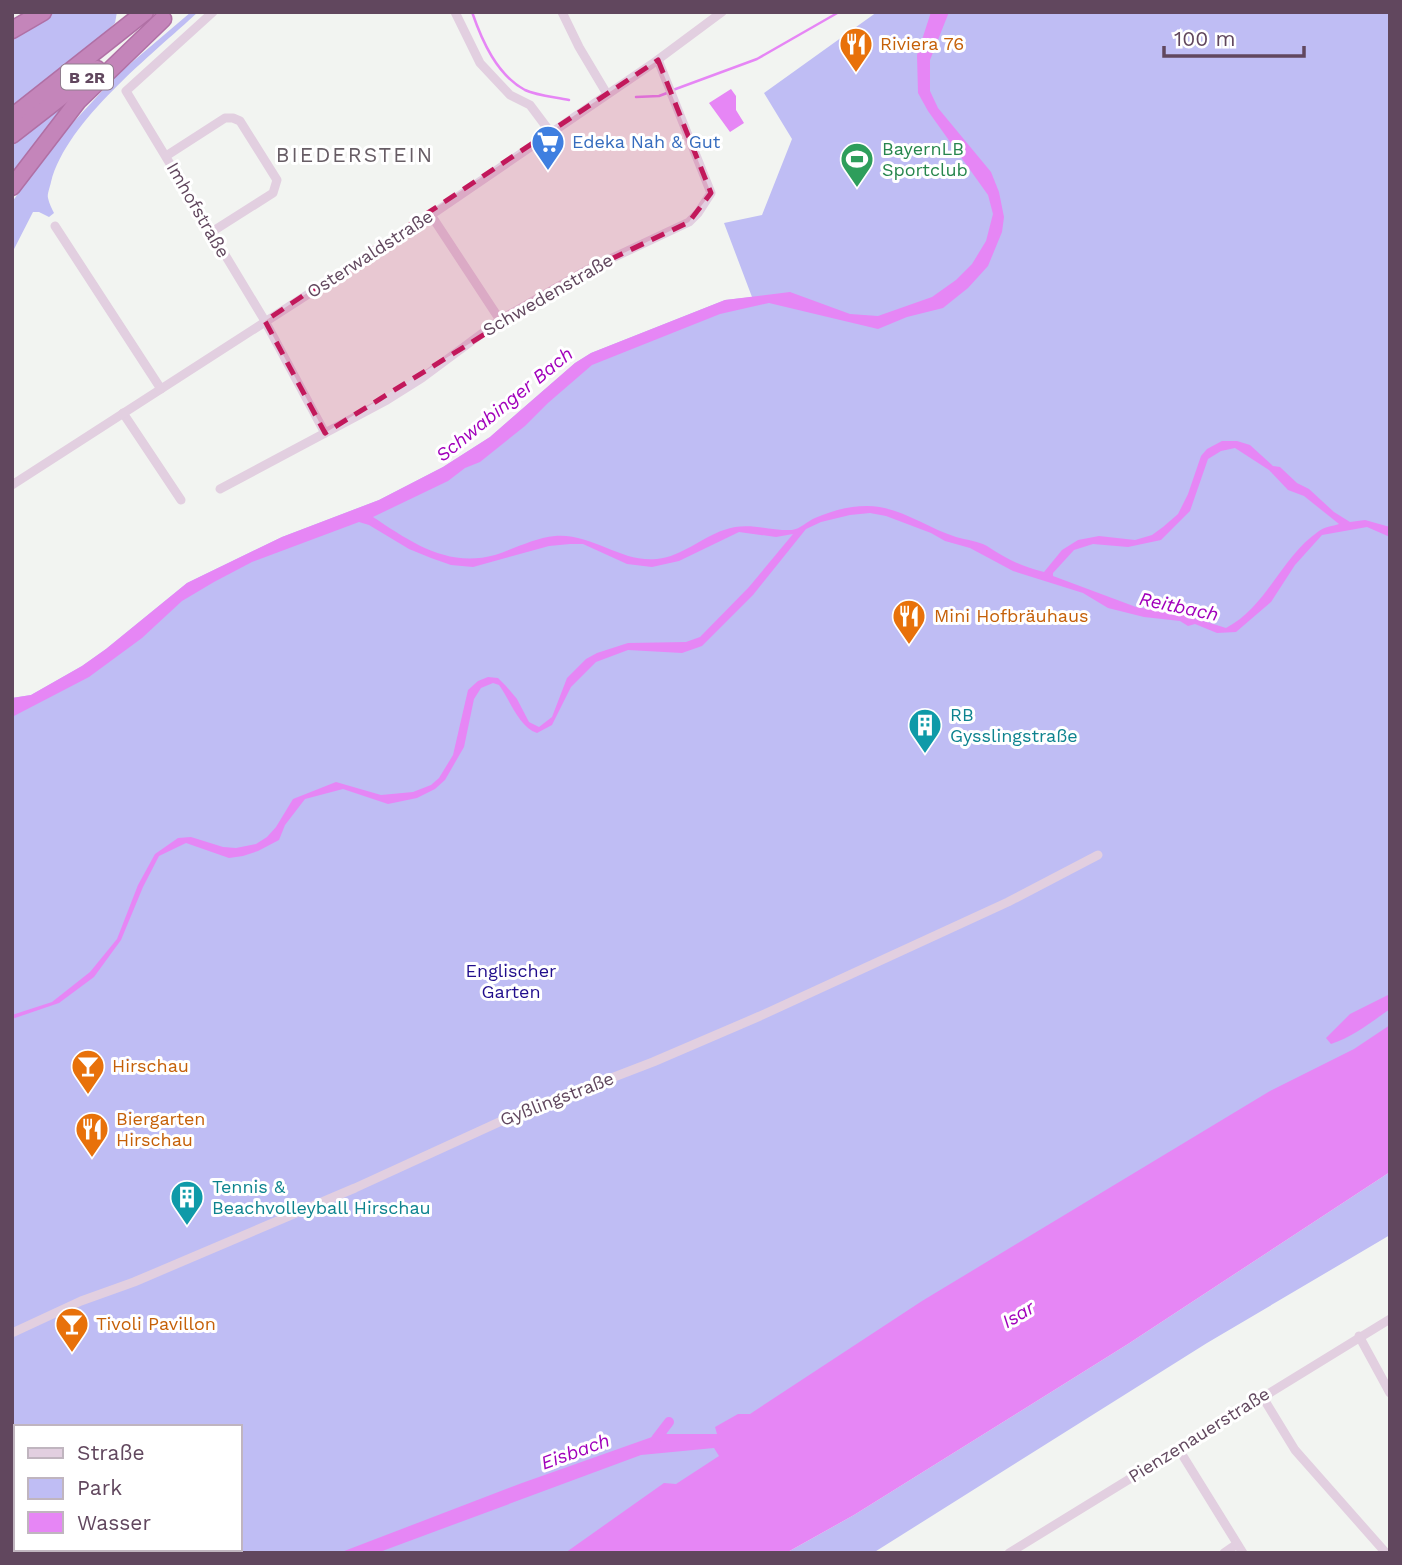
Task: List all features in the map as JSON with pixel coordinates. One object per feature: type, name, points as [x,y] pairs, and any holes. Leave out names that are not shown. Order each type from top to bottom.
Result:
[{"type":"highway","points":[[12,30],[43,12]]},
{"type":"highway","points":[[86,59],[99,42],[116,27],[120,12]]},
{"type":"highway","name":"B 2R","points":[[12,117],[145,12]]},
{"type":"highway","points":[[12,187],[78,101],[168,16]]},
{"type":"highway","name":"B 2R","points":[[12,135],[168,16]]},
{"type":"street","name":"Imhofstraße","points":[[213,12],[126,91],[265,321],[325,433]]},
{"type":"street","points":[[455,12],[480,63],[510,95],[530,105],[551,133]]},
{"type":"street","points":[[562,12],[607,94]]},
{"type":"street","name":"Osterwaldstraße","points":[[12,485],[431,215],[658,60],[722,12]]},
{"type":"street","name":"Schwedenstraße","points":[[220,489],[387,400],[422,378],[500,320],[614,256],[689,222],[711,193],[658,60]]},
{"type":"street","points":[[166,156],[225,118],[233,118],[240,121],[277,180],[273,193],[210,233]]},
{"type":"street","points":[[431,215],[500,320]]},
{"type":"street","points":[[55,226],[161,389]]},
{"type":"street","points":[[123,413],[181,500]]},
{"type":"street","name":"Gyßlingstraße","points":[[12,1333],[81,1301],[134,1282],[349,1190],[510,1117],[653,1062],[760,1016],[1008,902],[1098,855]]},
{"type":"street","name":"Pienzenauerstraße","points":[[1009,1553],[1390,1319]]},
{"type":"street","points":[[1359,1336],[1390,1393]]},
{"type":"street","points":[[1262,1396],[1295,1450],[1386,1553]]},
{"type":"street","points":[[1178,1448],[1240,1549],[1224,1553]]},
{"type":"highlighted area","points":[[658,60],[711,193],[689,222],[590,269],[325,433],[265,321]]},
{"type":"green space","points":[[55,12],[117,12],[115,23],[105,33],[12,107],[12,38]]},
{"type":"green space","points":[[191,12],[198,12],[135,68],[92,112],[74,135],[51,182],[48,198],[54,213],[49,217],[33,212],[12,253],[12,202],[56,141],[117,75]]},
{"type":"green space","name":"Englischer Garten","points":[[877,12],[1390,12],[1390,1034],[575,1553],[12,1553],[12,698],[31,695],[82,666],[187,583],[282,537],[379,500],[443,467],[490,437],[575,363],[591,353],[725,300],[752,297],[724,223],[762,215],[792,139],[764,93]]},
{"type":"green space","points":[[75,97],[12,179],[12,146],[34,129],[34,125]]},
{"type":"green space","points":[[1390,1172],[1390,1235],[1207,1343],[873,1553],[786,1553],[854,1515],[1128,1344]]},
{"type":"water","points":[[931,12],[949,12],[930,60],[930,91],[938,108],[991,172],[999,192],[1004,217],[1002,232],[988,266],[968,288],[943,308],[907,317],[878,329],[769,303],[720,314],[592,365],[525,426],[480,462],[465,468],[448,481],[373,517],[430,550],[461,558],[495,555],[547,537],[569,536],[631,557],[657,559],[675,554],[715,533],[733,527],[792,530],[840,509],[879,507],[902,513],[956,537],[983,544],[1014,562],[1044,572],[1062,550],[1078,540],[1099,536],[1135,540],[1152,535],[1178,514],[1201,456],[1207,449],[1222,441],[1237,441],[1250,445],[1273,466],[1280,467],[1297,483],[1309,489],[1334,512],[1350,522],[1365,520],[1390,527],[1390,537],[1367,527],[1322,535],[1295,565],[1271,602],[1236,632],[1217,633],[1195,624],[1188,626],[1180,621],[1144,617],[1108,608],[1083,593],[1013,571],[970,548],[945,541],[886,516],[870,513],[821,522],[806,529],[753,595],[702,646],[682,653],[628,650],[596,662],[571,687],[552,725],[537,733],[520,719],[499,685],[493,683],[481,688],[474,699],[464,747],[445,780],[435,789],[417,798],[388,804],[343,789],[305,799],[285,825],[279,840],[258,851],[229,858],[186,843],[159,856],[121,940],[94,977],[59,1003],[12,1019],[12,1015],[52,1002],[90,972],[117,939],[138,885],[155,854],[178,838],[191,837],[223,847],[236,848],[256,844],[276,827],[293,799],[336,782],[381,795],[413,792],[431,785],[439,778],[453,755],[468,690],[478,681],[488,677],[498,678],[517,699],[529,722],[539,727],[552,717],[567,678],[586,659],[628,643],[686,642],[700,637],[749,587],[793,534],[776,537],[739,532],[679,561],[652,567],[627,564],[583,544],[570,544],[549,546],[473,567],[451,565],[431,558],[359,522],[252,562],[214,582],[182,601],[142,638],[89,677],[12,717],[12,698],[31,695],[82,666],[187,583],[282,537],[379,500],[443,467],[490,437],[575,363],[591,353],[725,300],[790,292],[850,314],[878,316],[932,297],[956,280],[972,264],[986,241],[993,214],[988,195],[918,93],[917,55]],"holes":[[[1235,448],[1269,470],[1288,490],[1304,496],[1339,524],[1321,530],[1306,542],[1252,608],[1226,628],[1178,613],[1136,607],[1053,576],[1074,550],[1093,544],[1128,547],[1161,540],[1190,511],[1208,459],[1221,451]]]},
{"type":"water","points":[[731,89],[736,96],[736,110],[744,123],[730,132],[709,103]]},
{"type":"water","points":[[1390,994],[1390,1009],[1369,1024],[1331,1044],[1326,1038],[1350,1014]]},
{"type":"water","name":"Isar","points":[[1390,1025],[1390,1172],[1128,1344],[854,1515],[786,1553],[565,1553],[664,1483],[676,1484],[719,1456],[714,1448],[641,1455],[377,1553],[339,1553],[652,1437],[660,1429],[667,1434],[717,1434],[715,1427],[738,1414],[750,1414],[922,1301],[1270,1091],[1354,1049]]},
{"type":"waterway","points":[[472,12],[492,56],[506,76],[530,92],[569,100]]},
{"type":"waterway","points":[[673,90],[757,59],[839,12]]},
{"type":"waterway","points":[[636,97],[667,93]]},
{"type":"waterway","points":[[656,1439],[669,1422]]},
{"type":"place","name":"Riviera 76","points":[[856,74]]},
{"type":"place","name":"Edeka Nah & Gut","points":[[548,172]]},
{"type":"place","name":"BayernLB Sportclub","points":[[857,189]]},
{"type":"place","name":"Mini Hofbräuhaus","points":[[909,646]]},
{"type":"place","name":"RB Gysslingstraße","points":[[925,755]]},
{"type":"place","name":"Hirschau","points":[[88,1096]]},
{"type":"place","name":"Biergarten Hirschau","points":[[92,1159]]},
{"type":"place","name":"Tennis & Beachvolleyball Hirschau","points":[[187,1227]]},
{"type":"place","name":"Tivoli Pavillon","points":[[72,1354]]},
{"type":"district","name":"BIEDERSTEIN","points":[[355,155]]},
{"type":"water label","name":"Schwabinger Bach","points":[[504,404]]},
{"type":"water label","name":"Reitbach","points":[[1179,606]]},
{"type":"water label","name":"Eisbach","points":[[575,1451]]}]
